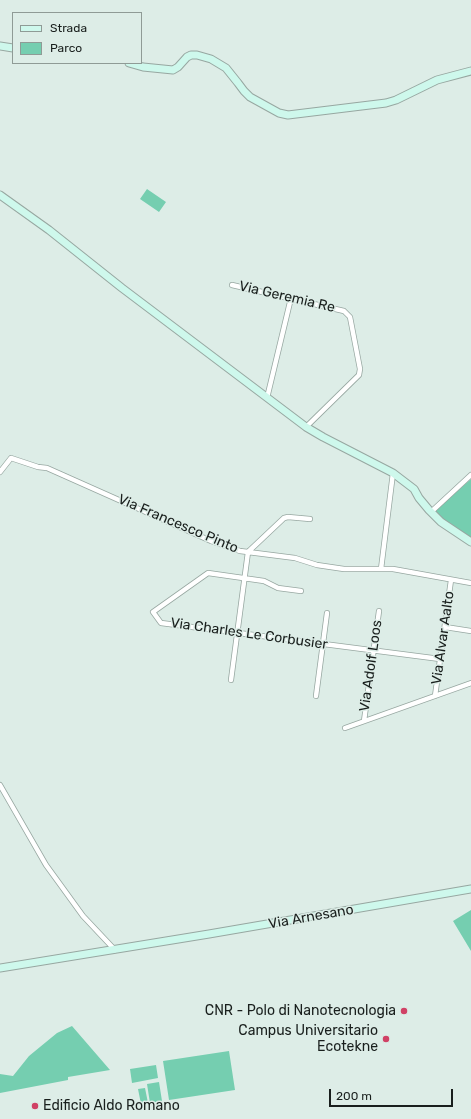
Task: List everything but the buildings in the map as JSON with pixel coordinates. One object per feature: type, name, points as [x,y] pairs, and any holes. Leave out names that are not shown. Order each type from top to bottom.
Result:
[{"type":"street","points":[[0,46],[12,48]]},
{"type":"street","points":[[134,64],[173,70],[191,55],[211,59],[226,68],[250,97],[279,113],[288,115],[386,103],[396,100],[437,80],[471,71]]},
{"type":"street","points":[[0,195],[49,230],[122,288],[306,427],[323,438],[393,473],[414,489],[419,498],[441,522],[471,542]]},
{"type":"street","name":"Via Geremia Re","points":[[232,285],[344,311],[350,317],[360,369],[359,375],[306,427]]},
{"type":"street","points":[[267,398],[291,298]]},
{"type":"street","name":"Via Francesco Pinto","points":[[5,466],[11,458],[38,467],[47,468],[211,541],[240,551],[295,558],[317,565],[344,570],[393,569],[471,583]]},
{"type":"street","points":[[0,462],[5,466],[0,472]]},
{"type":"street","points":[[381,569],[393,473]]},
{"type":"street","points":[[431,512],[471,475]]},
{"type":"street","points":[[231,680],[248,552],[284,518],[310,519]]},
{"type":"street","name":"Via Charles Le Corbusier","points":[[301,591],[278,588],[264,581],[208,574],[153,612],[161,623],[440,659]]},
{"type":"street","name":"Via Alvar Aalto","points":[[435,696],[451,580]]},
{"type":"street","name":"Via Adolf Loos","points":[[364,721],[379,611]]},
{"type":"street","points":[[316,696],[327,613]]},
{"type":"street","points":[[444,627],[471,631]]},
{"type":"street","points":[[345,728],[471,683]]},
{"type":"street","points":[[0,785],[46,865],[83,916],[115,950]]},
{"type":"street","name":"Via Arnesano","points":[[0,968],[151,944],[471,889]]},
{"type":"green space","points":[[147,189],[166,202],[159,212],[140,199]]},
{"type":"green space","points":[[471,479],[471,540],[442,521],[433,512]]},
{"type":"green space","points":[[471,910],[471,951],[453,921]]},
{"type":"green space","points":[[72,1026],[110,1070],[68,1077],[68,1080],[0,1093],[0,1074],[13,1076],[29,1056],[57,1033]]},
{"type":"green space","points":[[229,1051],[235,1090],[169,1100],[163,1061]]},
{"type":"green space","points":[[156,1065],[158,1078],[132,1083],[130,1069]]},
{"type":"green space","points":[[159,1082],[162,1101],[150,1103],[147,1084]]},
{"type":"green space","points":[[145,1088],[148,1103],[141,1104],[138,1089]]},
{"type":"place","name":"CNR - Polo di Nanotecnologia","points":[[404,1011]]},
{"type":"place","name":"Campus Universitario Ecotekne","points":[[386,1039]]},
{"type":"place","name":"Edificio Aldo Romano","points":[[35,1106]]}]
